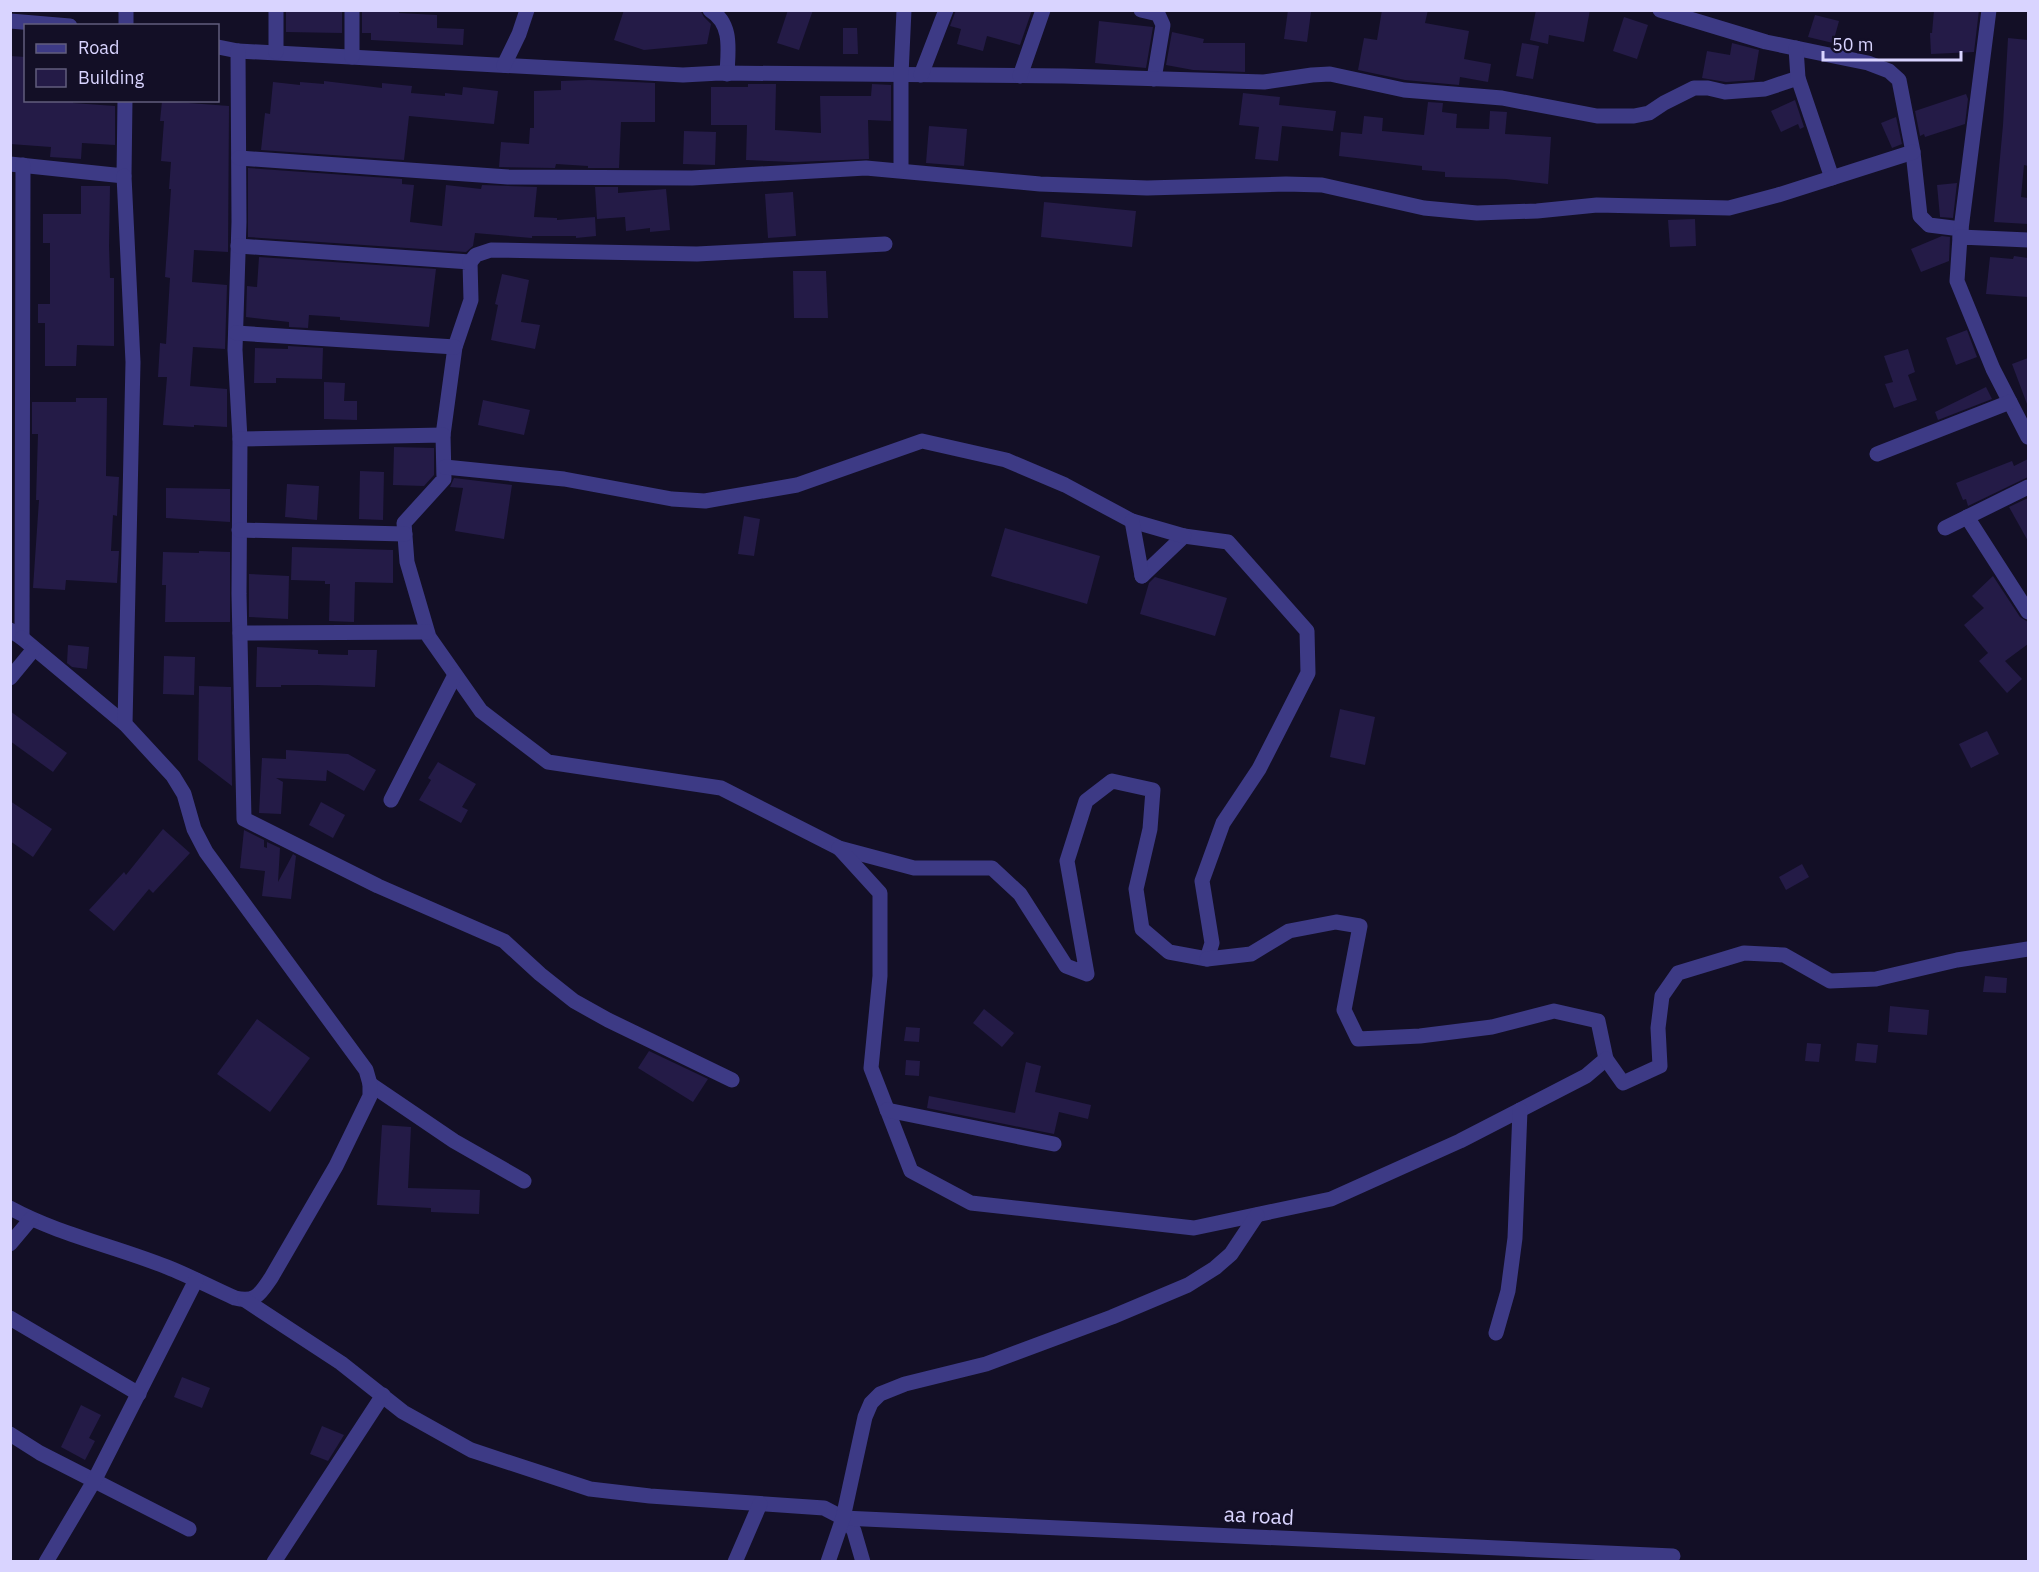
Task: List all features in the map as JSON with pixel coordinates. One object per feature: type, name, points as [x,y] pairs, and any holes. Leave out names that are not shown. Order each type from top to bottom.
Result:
[{"type":"street","points":[[276,10],[276,52]]},
{"type":"street","points":[[352,10],[352,57]]},
{"type":"street","points":[[504,65],[519,34],[527,10]]},
{"type":"street","points":[[901,170],[904,10]]},
{"type":"street","points":[[921,75],[946,10]]},
{"type":"street","points":[[1020,76],[1043,10]]},
{"type":"street","points":[[1141,10],[1158,14],[1163,24],[1154,79]]},
{"type":"street","points":[[1660,10],[1766,42],[1868,63],[1889,71],[1899,80],[1913,152],[1920,216],[1929,225],[1960,233],[2028,240]]},
{"type":"street","points":[[1989,10],[1960,233],[1957,281],[1993,369],[2028,437]]},
{"type":"street","points":[[715,12],[729,35],[728,74]]},
{"type":"street","points":[[21,18],[58,24]]},
{"type":"street","points":[[219,47],[238,51],[683,75],[1020,76],[1264,82],[1330,74],[1404,90],[1502,98],[1597,116],[1649,113],[1694,88],[1725,92],[1765,89],[1798,78]]},
{"type":"street","points":[[1796,48],[1798,78],[1832,177]]},
{"type":"street","points":[[238,51],[236,333],[240,439],[240,633],[244,819],[378,886],[504,941],[574,1001],[732,1080]]},
{"type":"street","points":[[125,102],[124,176],[133,362],[125,724]]},
{"type":"street","points":[[239,158],[508,177],[692,178],[866,168],[1040,184],[1146,188],[1322,185],[1424,208],[1477,213],[1537,211],[1597,205],[1729,208],[1913,152]]},
{"type":"street","points":[[124,176],[17,164],[16,634],[125,724],[173,776],[184,794],[194,830],[206,852],[366,1070],[370,1084],[370,1096],[336,1166],[271,1278],[259,1294],[245,1300]]},
{"type":"street","points":[[885,244],[697,254],[491,250],[476,255],[470,262],[471,300],[455,347],[443,435],[444,479],[404,523],[407,562],[429,637],[455,675],[481,711],[548,762],[721,788],[839,848],[914,868],[992,868],[1020,894],[1066,966],[1087,974],[1067,861],[1086,801],[1112,781],[1153,790],[1150,829],[1136,889],[1142,929],[1169,952],[1207,959],[1251,954],[1289,930],[1336,922],[1360,926],[1344,1010],[1358,1039],[1420,1036],[1492,1027],[1554,1011],[1598,1021],[1606,1059],[1623,1083],[1659,1066],[1658,1028],[1662,996],[1678,973],[1744,953],[1784,956],[1830,981],[1876,979],[1957,960],[2028,949]]},
{"type":"street","points":[[238,246],[470,262]]},
{"type":"street","points":[[236,333],[455,347]]},
{"type":"street","points":[[1877,454],[2010,402]]},
{"type":"street","points":[[240,439],[443,435]]},
{"type":"street","points":[[444,467],[564,479],[672,499],[705,501],[797,486],[922,441],[1005,460],[1065,484],[1132,521],[1184,536],[1228,542],[1307,631],[1308,673],[1259,769],[1224,823],[1202,881],[1212,943],[1207,959]]},
{"type":"street","points":[[1946,528],[2028,487]]},
{"type":"street","points":[[1967,517],[2028,612]]},
{"type":"street","points":[[1132,521],[1142,576],[1184,536]]},
{"type":"street","points":[[239,530],[405,534]]},
{"type":"street","points":[[240,633],[428,632]]},
{"type":"street","points":[[10,678],[34,649]]},
{"type":"street","points":[[391,800],[455,675]]},
{"type":"street","points":[[839,848],[880,893],[880,976],[871,1068],[911,1171],[971,1203],[1194,1228],[1331,1199],[1460,1141],[1586,1076],[1606,1059]]},
{"type":"street","points":[[370,1084],[454,1141],[524,1181]]},
{"type":"street","points":[[887,1110],[1054,1144]]},
{"type":"street","points":[[1496,1333],[1508,1291],[1515,1238],[1520,1110]]},
{"type":"street","name":"aa road","points":[[10,1208],[32,1219],[166,1267],[235,1298],[245,1300],[341,1364],[403,1412],[471,1450],[590,1489],[650,1496],[824,1508],[843,1518],[1673,1556]]},
{"type":"street","points":[[828,1562],[843,1518],[865,1417],[871,1403],[880,1394],[905,1384],[986,1364],[1112,1317],[1188,1285],[1215,1268],[1231,1254],[1257,1215]]},
{"type":"street","points":[[10,1244],[32,1219]]},
{"type":"street","points":[[46,1562],[94,1481],[196,1280]]},
{"type":"street","points":[[10,1318],[139,1394]]},
{"type":"street","points":[[274,1562],[383,1395]]},
{"type":"street","points":[[10,1434],[40,1453],[189,1529]]},
{"type":"street","points":[[735,1562],[760,1504]]},
{"type":"street","points":[[843,1518],[854,1532],[863,1562]]},
{"type":"building","points":[[286,10],[342,10],[342,33],[286,32]]},
{"type":"building","points":[[362,10],[399,10],[399,13],[437,15],[437,28],[464,29],[463,45],[371,40],[371,33],[362,33]]},
{"type":"building","points":[[624,10],[700,10],[711,24],[707,44],[644,50],[614,40]]},
{"type":"building","points":[[788,10],[813,10],[799,50],[777,43]]},
{"type":"building","points":[[956,10],[1032,10],[1020,45],[987,36],[983,51],[957,44],[961,29],[950,26]]},
{"type":"building","points":[[1288,10],[1311,12],[1307,42],[1284,39]]},
{"type":"building","points":[[1382,10],[1428,10],[1425,23],[1469,31],[1464,59],[1491,64],[1488,82],[1460,77],[1459,85],[1405,80],[1358,70],[1364,38],[1377,40]]},
{"type":"building","points":[[1536,10],[1590,10],[1584,42],[1549,35],[1548,44],[1530,40]]},
{"type":"building","points":[[1934,10],[1979,10],[1974,52],[1931,54],[1930,33],[1932,33]]},
{"type":"building","points":[[1815,15],[1839,21],[1833,43],[1808,37]]},
{"type":"building","points":[[1624,17],[1648,25],[1637,59],[1613,51]]},
{"type":"building","points":[[1099,21],[1153,27],[1146,68],[1095,63]]},
{"type":"building","points":[[843,28],[857,28],[858,54],[843,54]]},
{"type":"building","points":[[1172,32],[1204,39],[1203,43],[1245,43],[1245,72],[1193,70],[1166,65]]},
{"type":"building","points":[[2008,38],[2028,40],[2028,166],[2024,165],[2021,197],[2028,198],[2028,224],[1994,222]]},
{"type":"building","points":[[1522,43],[1539,46],[1533,79],[1516,76]]},
{"type":"building","points":[[1732,43],[1759,50],[1754,80],[1726,82],[1702,78],[1707,51],[1730,55]]},
{"type":"building","points":[[10,56],[24,57],[24,102],[73,102],[115,106],[115,145],[82,143],[81,159],[50,157],[51,147],[10,144]]},
{"type":"building","points":[[324,81],[382,88],[382,83],[412,86],[411,93],[445,96],[445,93],[462,95],[463,87],[498,91],[494,124],[409,116],[404,160],[261,150],[265,113],[270,114],[273,82],[300,85],[300,82],[324,84]]},
{"type":"building","points":[[561,81],[655,83],[655,122],[621,122],[619,168],[588,168],[588,166],[556,164],[555,168],[499,167],[501,142],[529,144],[530,128],[534,128],[534,91],[561,90]]},
{"type":"building","points":[[748,84],[776,84],[775,130],[821,133],[820,96],[871,96],[872,84],[891,85],[891,121],[868,120],[869,159],[794,162],[746,160],[747,125],[711,125],[711,87],[748,87]]},
{"type":"building","points":[[1243,93],[1280,97],[1279,105],[1336,111],[1333,131],[1282,126],[1278,161],[1255,159],[1259,127],[1239,125]]},
{"type":"building","points":[[1966,94],[1968,99],[1965,124],[1925,137],[1924,134],[1920,136],[1915,111]]},
{"type":"building","points":[[1795,100],[1804,127],[1800,129],[1798,124],[1781,132],[1771,111]]},
{"type":"building","points":[[162,102],[229,106],[228,252],[194,250],[192,282],[227,285],[225,349],[193,347],[190,386],[227,389],[227,427],[163,425],[167,377],[158,377],[160,343],[166,344],[170,278],[165,277],[171,162],[161,161],[164,121],[160,121]]},
{"type":"building","points":[[1428,102],[1443,103],[1442,112],[1457,114],[1456,128],[1489,129],[1490,111],[1507,112],[1505,134],[1551,137],[1548,184],[1506,179],[1445,177],[1445,172],[1422,170],[1422,166],[1339,156],[1341,132],[1362,134],[1364,116],[1383,118],[1382,131],[1424,135]]},
{"type":"building","points":[[1896,117],[1902,144],[1892,148],[1881,123]]},
{"type":"building","points":[[929,126],[967,129],[964,166],[926,163]]},
{"type":"building","points":[[684,131],[716,132],[715,165],[683,164]]},
{"type":"building","points":[[248,168],[402,179],[402,184],[414,185],[410,222],[442,226],[446,185],[481,189],[482,185],[537,187],[534,217],[557,218],[557,220],[595,217],[596,236],[576,238],[576,236],[532,236],[532,238],[475,233],[473,246],[466,252],[248,237]]},
{"type":"building","points":[[1957,183],[1953,218],[1940,217],[1937,185]]},
{"type":"building","points":[[81,186],[110,186],[109,246],[110,278],[114,278],[114,346],[77,345],[76,366],[45,366],[45,323],[38,323],[38,304],[50,304],[50,243],[43,243],[43,214],[81,214]]},
{"type":"building","points":[[595,187],[618,187],[618,193],[666,189],[670,230],[650,232],[650,228],[626,231],[625,217],[597,219]]},
{"type":"building","points":[[793,192],[796,236],[768,238],[765,194]]},
{"type":"building","points":[[1044,202],[1136,211],[1132,247],[1041,237]]},
{"type":"building","points":[[1695,219],[1696,246],[1670,247],[1668,220]]},
{"type":"building","points":[[1942,236],[1950,237],[1949,261],[1921,272],[1911,249]]},
{"type":"building","points":[[2014,256],[2028,258],[2028,297],[1986,294],[1990,257],[2013,259]]},
{"type":"building","points":[[259,257],[436,269],[429,327],[340,320],[340,317],[309,315],[308,328],[289,327],[289,322],[246,317],[247,286],[257,287]]},
{"type":"building","points":[[793,271],[826,271],[828,318],[794,318]]},
{"type":"building","points":[[502,274],[529,280],[521,322],[540,325],[535,349],[491,340],[498,305],[495,304]]},
{"type":"building","points":[[1967,330],[1977,357],[1956,365],[1946,338]]},
{"type":"building","points":[[288,346],[323,348],[322,379],[276,378],[276,383],[254,383],[255,348],[288,349]]},
{"type":"building","points":[[1908,349],[1915,372],[1908,375],[1917,400],[1894,408],[1885,384],[1893,382],[1884,356]]},
{"type":"building","points":[[2028,358],[2028,404],[2027,404],[2012,364]]},
{"type":"building","points":[[324,382],[345,383],[344,401],[357,401],[357,420],[324,419]]},
{"type":"building","points":[[1986,387],[1992,399],[1938,420],[1935,412]]},
{"type":"building","points":[[76,398],[107,398],[106,476],[119,477],[117,516],[113,515],[111,551],[119,551],[117,583],[66,580],[65,590],[33,588],[39,500],[36,500],[38,434],[32,434],[32,402],[76,402]]},
{"type":"building","points":[[483,400],[530,410],[524,435],[478,425]]},
{"type":"building","points":[[394,447],[434,448],[434,475],[424,486],[393,485]]},
{"type":"building","points":[[2028,459],[2028,477],[1968,506],[1966,499],[1963,500],[1956,483],[2012,461],[2014,466]]},
{"type":"building","points":[[360,471],[384,472],[383,520],[359,519]]},
{"type":"building","points":[[454,478],[512,485],[504,539],[455,531],[463,488],[450,487]]},
{"type":"building","points":[[287,484],[319,486],[317,520],[285,517]]},
{"type":"building","points":[[166,488],[230,489],[230,522],[166,518]]},
{"type":"building","points":[[2028,498],[2028,541],[2009,507]]},
{"type":"building","points":[[744,516],[760,519],[754,556],[738,554]]},
{"type":"building","points":[[1005,528],[1100,556],[1087,604],[991,576]]},
{"type":"building","points":[[292,547],[393,550],[393,583],[355,582],[354,622],[329,621],[330,584],[325,584],[325,581],[291,580]]},
{"type":"building","points":[[199,551],[230,552],[230,622],[165,622],[166,585],[162,585],[163,552],[199,553]]},
{"type":"building","points":[[249,574],[289,576],[288,619],[249,617]]},
{"type":"building","points":[[1993,576],[2020,617],[2028,622],[2028,644],[2005,661],[2022,679],[2007,693],[1979,661],[1988,653],[1964,625],[1984,608],[1972,596]]},
{"type":"building","points":[[1155,577],[1227,598],[1215,636],[1140,614],[1149,583]]},
{"type":"building","points":[[68,645],[89,647],[87,669],[72,667],[67,663]]},
{"type":"building","points":[[257,647],[318,650],[318,654],[348,655],[348,650],[377,650],[375,687],[281,685],[281,687],[256,687]]},
{"type":"building","points":[[164,656],[195,657],[194,695],[163,694]]},
{"type":"building","points":[[199,686],[231,687],[232,786],[198,760]]},
{"type":"building","points":[[1340,709],[1375,717],[1365,765],[1330,757]]},
{"type":"building","points":[[10,711],[67,753],[53,772],[10,741]]},
{"type":"building","points":[[1987,731],[1999,754],[1971,768],[1959,744]]},
{"type":"building","points":[[286,750],[348,754],[376,770],[364,791],[327,770],[326,781],[276,778],[283,782],[281,814],[259,813],[262,758],[286,759]]},
{"type":"building","points":[[438,762],[476,784],[462,807],[468,810],[461,823],[419,800]]},
{"type":"building","points":[[10,801],[52,829],[33,857],[10,841]]},
{"type":"building","points":[[321,802],[345,815],[333,838],[309,825]]},
{"type":"building","points":[[163,829],[190,853],[153,893],[149,889],[114,931],[89,910],[124,872],[126,875]]},
{"type":"building","points":[[244,830],[264,840],[264,847],[267,848],[267,842],[280,848],[278,882],[293,854],[296,856],[291,899],[262,896],[265,871],[240,868]]},
{"type":"building","points":[[1802,864],[1809,877],[1786,890],[1779,877]]},
{"type":"building","points":[[1985,976],[2007,978],[2006,993],[1983,992]]},
{"type":"building","points":[[1890,1006],[1929,1010],[1927,1035],[1888,1032]]},
{"type":"building","points":[[984,1009],[1014,1033],[1002,1047],[973,1023]]},
{"type":"building","points":[[257,1019],[310,1058],[270,1112],[217,1074]]},
{"type":"building","points":[[906,1027],[920,1028],[919,1042],[904,1041]]},
{"type":"building","points":[[1807,1043],[1821,1044],[1819,1062],[1805,1061]]},
{"type":"building","points":[[1857,1043],[1878,1045],[1876,1063],[1855,1061]]},
{"type":"building","points":[[649,1051],[708,1079],[693,1102],[638,1068]]},
{"type":"building","points":[[906,1060],[920,1061],[919,1076],[905,1075]]},
{"type":"building","points":[[1026,1062],[1041,1066],[1035,1092],[1091,1105],[1088,1119],[1059,1112],[1054,1134],[927,1108],[929,1096],[1015,1113]]},
{"type":"building","points":[[382,1125],[411,1127],[408,1188],[480,1190],[479,1214],[431,1212],[431,1208],[377,1205]]},
{"type":"building","points":[[182,1377],[210,1388],[202,1408],[174,1397]]},
{"type":"building","points":[[81,1405],[101,1415],[89,1438],[95,1441],[85,1460],[61,1447]]},
{"type":"building","points":[[322,1426],[344,1435],[328,1461],[310,1454]]}]
